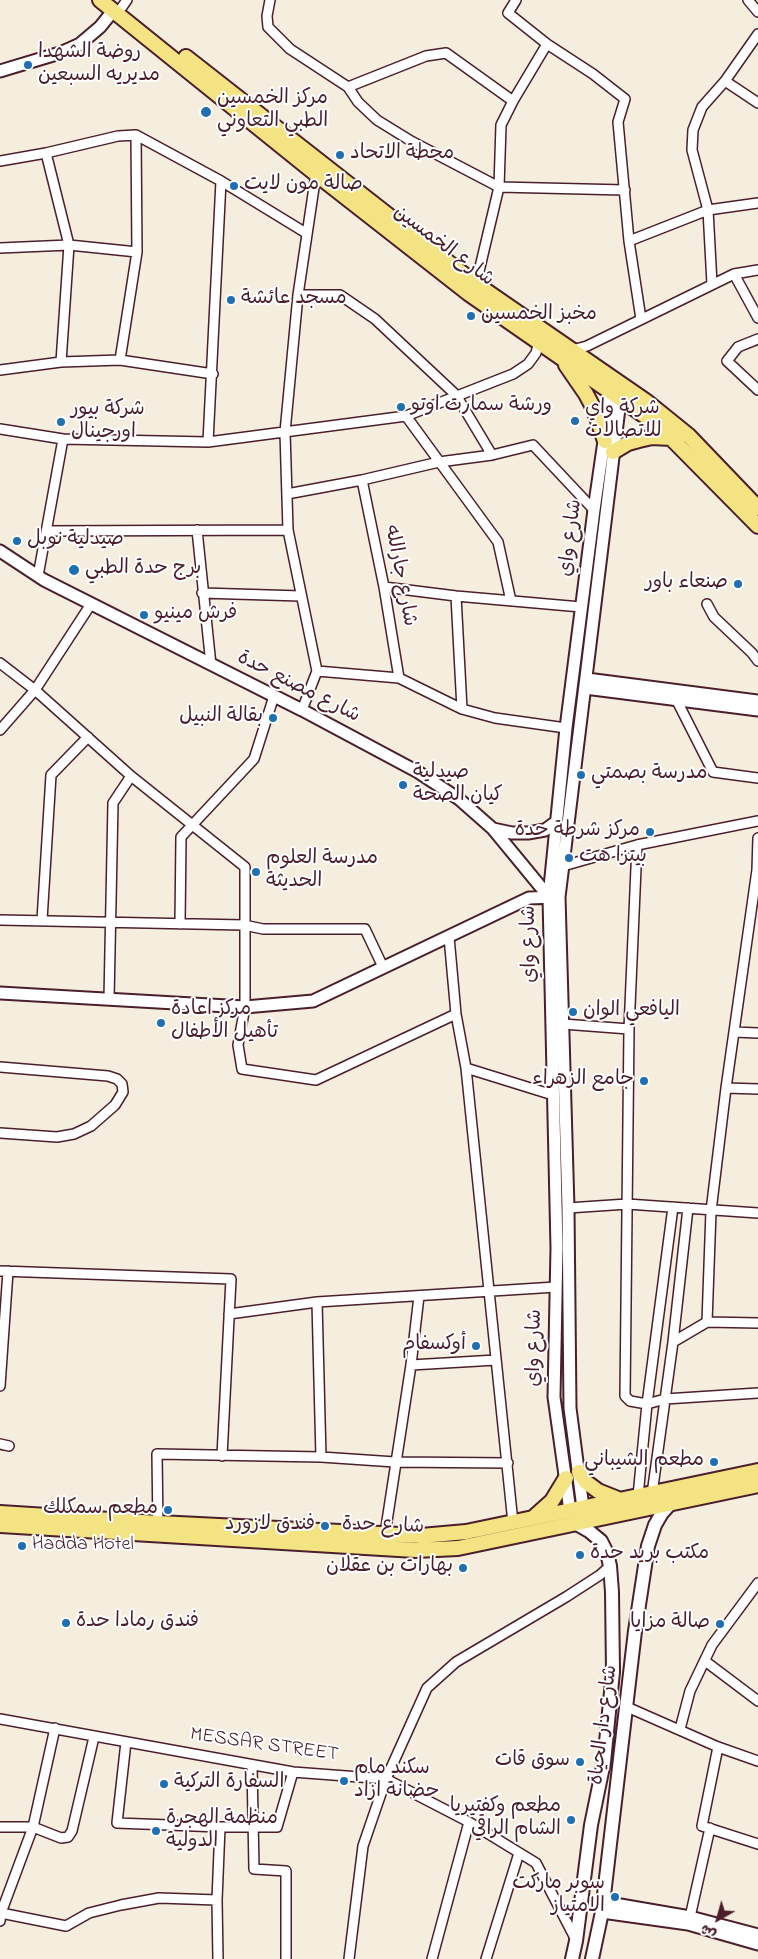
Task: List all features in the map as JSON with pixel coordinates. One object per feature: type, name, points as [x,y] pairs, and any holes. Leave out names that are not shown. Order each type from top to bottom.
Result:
[{"type":"main road","name":"شارع الخمسين","points":[[100,0],[119,5],[346,190],[468,293],[558,354],[617,389],[647,402],[689,436],[758,508]]},
{"type":"main road","name":"شارع الخمسين","points":[[119,5],[316,174],[346,190],[476,284],[572,350],[671,438],[758,526]]},
{"type":"main road","points":[[558,354],[586,394],[594,409],[605,441]]},
{"type":"main road","points":[[613,452],[620,447],[652,437],[671,438]]},
{"type":"main road","name":"شارع حدة","points":[[0,1513],[26,1520],[415,1550],[458,1548],[514,1529],[576,1514],[619,1499],[758,1471]]},
{"type":"main road","points":[[579,1472],[586,1482],[598,1491],[619,1499]]},
{"type":"main road","points":[[532,1519],[552,1502],[566,1478]]},
{"type":"main road","name":"شارع حدة","points":[[158,1529],[421,1536],[514,1529],[532,1519],[672,1502],[758,1485]]},
{"type":"main road","name":"شارع دار الحياة","points":[[592,1959],[603,1907],[619,1763],[648,1546],[655,1525],[662,1513],[672,1502]]},
{"type":"main road","name":"شارع دار الحياة","points":[[572,1959],[591,1825],[604,1762],[613,1672],[610,1566],[607,1553],[601,1541],[589,1531],[576,1514]]},
{"type":"main road","name":"شارع حدة","points":[[0,1525],[26,1520]]},
{"type":"main road","points":[[604,1762],[619,1763]]},
{"type":"street","points":[[270,0],[267,16],[268,27],[290,49],[348,87],[358,102],[377,120],[411,141],[499,187],[625,190]]},
{"type":"street","points":[[516,0],[508,13],[547,44],[593,74],[625,99],[618,122],[629,241],[640,319]]},
{"type":"street","points":[[748,0],[758,12]]},
{"type":"street","points":[[0,70],[60,53],[80,44],[100,27],[119,5]]},
{"type":"street","points":[[712,284],[708,210],[692,150],[693,130],[702,107],[725,81],[758,34]]},
{"type":"street","points":[[476,284],[499,187],[501,125],[547,44]]},
{"type":"street","points":[[348,87],[426,56],[446,53],[513,101]]},
{"type":"street","points":[[725,81],[758,103]]},
{"type":"street","points":[[0,161],[46,153],[118,136],[136,135],[221,181],[306,233]]},
{"type":"street","points":[[120,360],[137,252],[136,135]]},
{"type":"street","points":[[46,153],[69,245],[61,362]]},
{"type":"street","points":[[302,710],[317,671],[288,530],[285,432],[298,295],[316,174]]},
{"type":"street","points":[[208,442],[213,374],[221,181]]},
{"type":"street","points":[[629,241],[708,210],[758,202]]},
{"type":"street","points":[[0,248],[69,245],[137,252]]},
{"type":"street","points":[[572,350],[587,346],[734,274],[758,270]]},
{"type":"street","points":[[734,274],[758,318]]},
{"type":"street","points":[[298,295],[340,295],[376,319],[456,396],[492,455]]},
{"type":"street","points":[[758,339],[738,347],[727,361],[758,390]]},
{"type":"street","points":[[0,429],[63,439],[208,442],[406,416],[497,382],[513,374],[528,364],[536,353],[539,341]]},
{"type":"street","points":[[0,370],[61,362],[120,360],[213,374]]},
{"type":"street","name":"شارع واي","points":[[576,1514],[579,1472],[570,1408],[553,1096],[556,822],[594,510],[605,441],[617,389]]},
{"type":"street","name":"شارع واي","points":[[576,1514],[566,1478],[554,1397],[556,1287],[568,1208],[563,1024],[554,897],[563,866],[586,684],[613,452],[617,389]]},
{"type":"street","points":[[406,416],[498,542],[511,600]]},
{"type":"street","points":[[38,576],[63,439]]},
{"type":"street","points":[[287,494],[362,480],[439,462],[492,455],[533,445],[594,510]]},
{"type":"street","name":"شارع جارالله","points":[[362,480],[384,587],[399,678]]},
{"type":"street","points":[[197,530],[202,593],[211,665]]},
{"type":"street","points":[[46,531],[288,530]]},
{"type":"street","name":"شارع مصنع حدة","points":[[0,551],[38,576],[302,710],[418,772],[459,799],[494,829],[554,897]]},
{"type":"street","points":[[588,562],[600,564]]},
{"type":"street","points":[[384,587],[456,596],[581,607]]},
{"type":"street","points":[[202,593],[302,596]]},
{"type":"street","points":[[456,596],[462,709]]},
{"type":"street","points":[[0,730],[35,690],[91,604]]},
{"type":"street","points":[[707,604],[714,617],[752,652],[758,661]]},
{"type":"street","points":[[0,663],[35,690],[131,776],[245,868],[245,1006],[238,1045],[242,1069],[316,1080],[456,1014]]},
{"type":"street","points":[[317,671],[399,678],[462,709],[496,718],[566,728]]},
{"type":"street","points":[[586,684],[758,710]]},
{"type":"street","points":[[586,684],[758,701]]},
{"type":"street","points":[[180,924],[179,846],[181,837],[254,759],[274,696]]},
{"type":"street","points":[[676,699],[713,772],[758,778]]},
{"type":"street","points":[[42,920],[51,775],[88,736]]},
{"type":"street","points":[[109,999],[113,803],[131,776]]},
{"type":"street","points":[[563,866],[637,845],[758,821]]},
{"type":"street","points":[[494,829],[512,833],[528,833],[546,830],[556,822]]},
{"type":"street","points":[[707,1322],[711,1211],[726,1088],[757,871],[758,838]]},
{"type":"street","points":[[637,845],[629,1029],[625,1396],[630,1401],[647,1404],[665,1399],[758,1393]]},
{"type":"street","points":[[0,993],[245,1006],[313,1001],[529,898],[554,897]]},
{"type":"street","points":[[0,920],[244,926],[263,929],[365,929],[383,968]]},
{"type":"street","points":[[449,937],[456,1014],[466,1068],[514,1529]]},
{"type":"street","points":[[563,1024],[629,1029]]},
{"type":"street","points":[[734,1032],[758,1033]]},
{"type":"street","points":[[0,1067],[108,1076],[117,1079],[122,1084],[123,1092],[115,1104],[91,1126],[74,1134],[57,1137],[0,1134]]},
{"type":"street","points":[[466,1068],[553,1096]]},
{"type":"street","points":[[726,1088],[758,1089]]},
{"type":"street","points":[[568,1208],[627,1204],[758,1213]]},
{"type":"street","points":[[645,1495],[647,1404],[673,1207]]},
{"type":"street","points":[[645,1495],[665,1399],[688,1208]]},
{"type":"street","points":[[0,1386],[4,1271],[231,1279],[222,1456]]},
{"type":"street","points":[[229,1314],[317,1302],[556,1287]]},
{"type":"street","points":[[385,1534],[411,1365],[419,1296]]},
{"type":"street","points":[[662,1298],[677,1299]]},
{"type":"street","points":[[317,1302],[320,1457]]},
{"type":"street","points":[[673,1342],[707,1322],[758,1323]]},
{"type":"street","points":[[411,1365],[496,1360]]},
{"type":"street","points":[[158,1529],[157,1454],[320,1457],[395,1462],[508,1464]]},
{"type":"street","points":[[349,1959],[363,1846],[386,1779],[427,1688],[456,1662],[566,1597],[600,1575],[610,1566]]},
{"type":"street","points":[[680,1729],[690,1691],[712,1646],[758,1584]]},
{"type":"street","points":[[705,1661],[758,1701]]},
{"type":"street","points":[[627,1707],[718,1747],[758,1761]]},
{"type":"street","name":"MESSAR STREET","points":[[0,1719],[293,1772],[386,1779],[469,1822],[536,1863],[576,1941]]},
{"type":"street","points":[[55,1728],[33,1828],[1,1917],[66,1926],[89,1914],[121,1905],[159,1898],[217,1900]]},
{"type":"street","points":[[0,1827],[33,1828],[61,1838],[68,1837],[72,1831],[94,1737]]},
{"type":"street","points":[[126,1742],[117,1823],[277,1827],[293,1772]]},
{"type":"street","points":[[718,1747],[702,1826],[758,1844]]},
{"type":"street","points":[[252,1765],[254,1869],[286,1871],[286,1959]]},
{"type":"street","points":[[432,1959],[469,1822]]},
{"type":"street","points":[[218,1959],[217,1900],[220,1827]]},
{"type":"street","points":[[690,1917],[710,1828]]},
{"type":"street","points":[[486,1959],[519,1853]]},
{"type":"street","points":[[603,1907],[690,1917],[758,1935]]},
{"type":"street","points":[[603,1907],[688,1924],[758,1944]]},
{"type":"place","name":"روضة الشهدا مديريه السبعين","points":[[28,65]]},
{"type":"place","name":"مركز الخمسين الطبي التعاوني","points":[[206,112]]},
{"type":"place","name":"محطة الاتحاد","points":[[340,155]]},
{"type":"place","name":"صالة مون لايت","points":[[234,186]]},
{"type":"place","name":"مسجد عائشة","points":[[231,300]]},
{"type":"place","name":"مخبز الخمسين","points":[[471,316]]},
{"type":"place","name":"ورشة سمارت اوتو","points":[[401,407]]},
{"type":"place","name":"شركة واي للاتصالات","points":[[575,421]]},
{"type":"place","name":"شركة بيور اورجينال","points":[[61,422]]},
{"type":"place","name":"صيدلية نوبل","points":[[17,541]]},
{"type":"place","name":"برج حدة الطبي","points":[[74,570]]},
{"type":"place","name":"صنعاء باور","points":[[738,584]]},
{"type":"place","name":"فرش مينيو","points":[[144,615]]},
{"type":"place","name":"بقالة النبيل","points":[[273,718]]},
{"type":"place","name":"مدرسة بصمتي","points":[[581,775]]},
{"type":"place","name":"صيدلية كيان الصحة","points":[[403,785]]},
{"type":"place","name":"مركز شرطة حدة","points":[[650,832]]},
{"type":"place","name":"بيتزا هت","points":[[569,858]]},
{"type":"place","name":"مدرسة العلوم الحديثة","points":[[256,872]]},
{"type":"place","name":"اليافعي الوان","points":[[573,1012]]},
{"type":"place","name":"مركز اعادة تأهيل الأطفال","points":[[161,1023]]},
{"type":"place","name":"جامع الزهراء","points":[[644,1081]]},
{"type":"place","name":"أوكسفام","points":[[476,1346]]},
{"type":"place","name":"مطعم الشيباني","points":[[714,1462]]},
{"type":"place","name":"مطعم سمكلك","points":[[168,1510]]},
{"type":"place","name":"فندق لازورد","points":[[325,1526]]},
{"type":"place","name":"Hadda Hotel","points":[[22,1546]]},
{"type":"place","name":"مكتب بريد حدة","points":[[580,1555]]},
{"type":"place","name":"بهارات بن عقلان","points":[[463,1568]]},
{"type":"place","name":"فندق رمادا حدة","points":[[66,1623]]},
{"type":"place","name":"صالة مزايا","points":[[720,1624]]},
{"type":"place","name":"سوق قات","points":[[580,1762]]},
{"type":"place","name":"سكند مام حضانة ازاد","points":[[344,1781]]},
{"type":"place","name":"السفارة التركية","points":[[164,1784]]},
{"type":"place","name":"مطعم وكفتيريا الشام الراقي","points":[[571,1820]]},
{"type":"place","name":"منظمة الهجرة الدولية","points":[[156,1831]]},
{"type":"place","name":"سوبر ماركت الامتياز","points":[[615,1897]]}]
